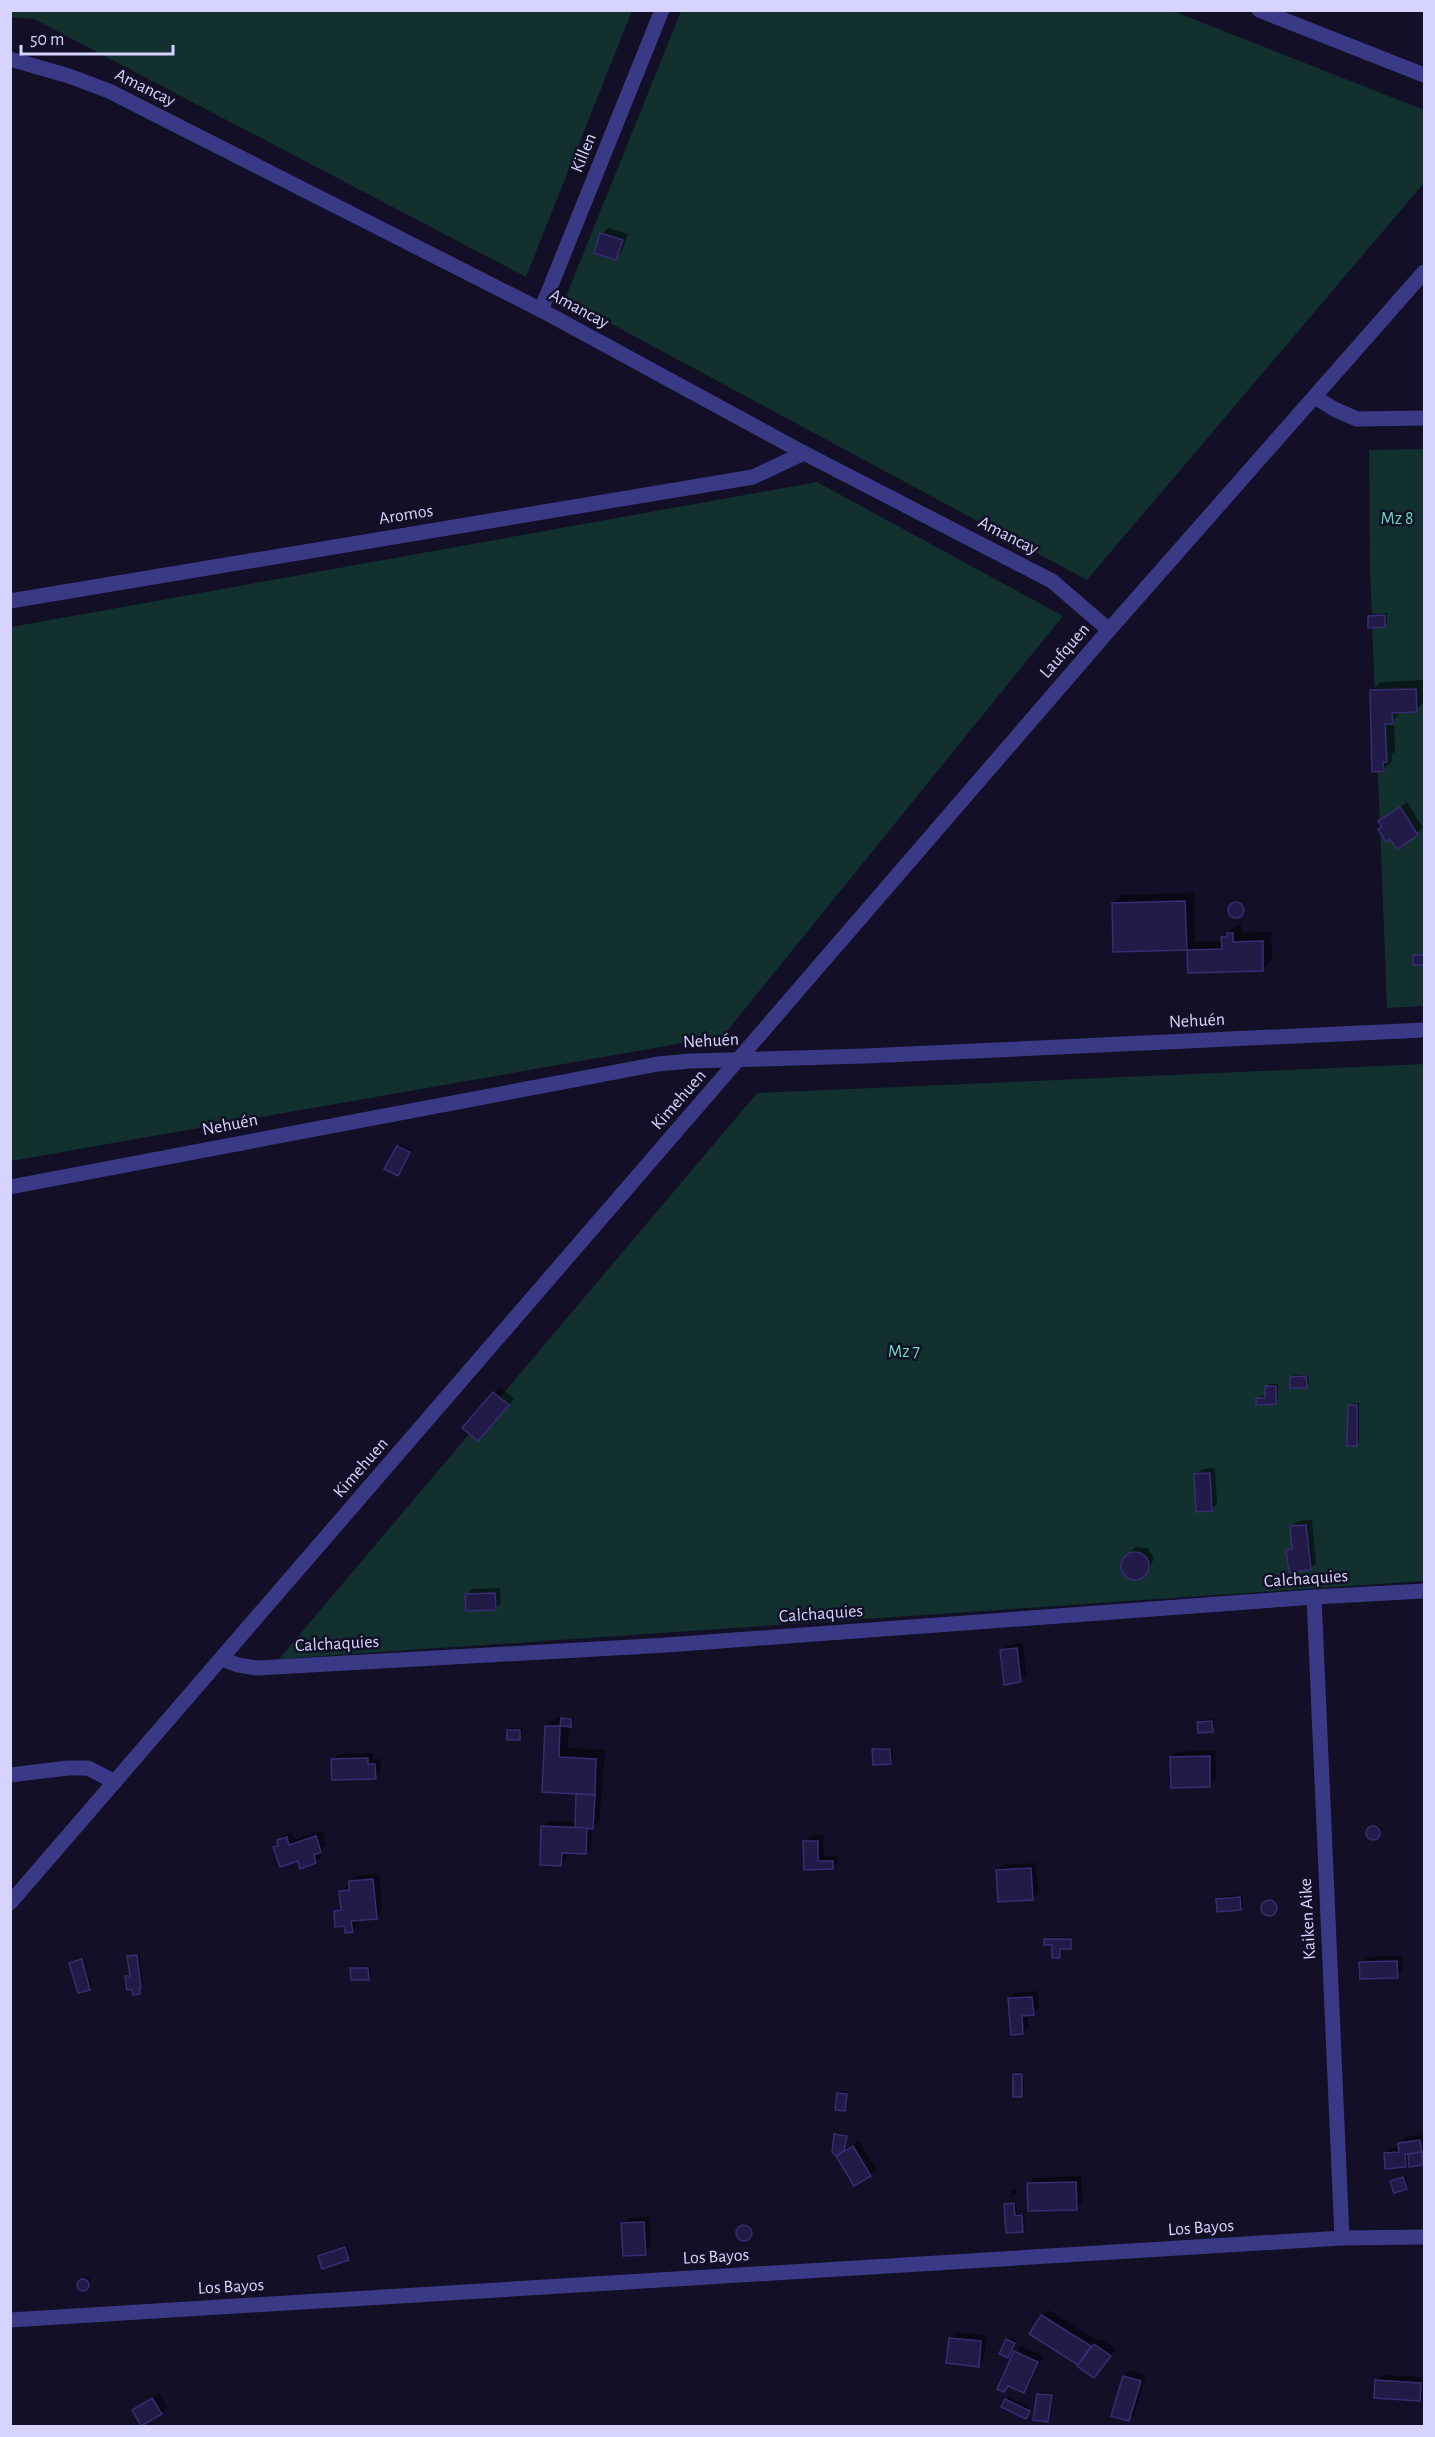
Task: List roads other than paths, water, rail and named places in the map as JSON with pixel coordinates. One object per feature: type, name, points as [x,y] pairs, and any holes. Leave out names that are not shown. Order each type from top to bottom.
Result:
[{"type":"street","name":"Killen","points":[[541,310],[662,10]]},
{"type":"street","points":[[1259,10],[1425,75]]},
{"type":"street","name":"Amancay","points":[[10,59],[69,76],[109,92],[541,310],[804,453],[1052,581],[1109,630]]},
{"type":"street","name":"Laufquen","points":[[741,1059],[1109,630],[1425,272]]},
{"type":"street","points":[[1315,397],[1334,409],[1357,418],[1425,418]]},
{"type":"street","name":"Aromos","points":[[10,601],[753,477],[804,453]]},
{"type":"street","name":"Nehuén","points":[[10,1186],[658,1064],[1425,1030]]},
{"type":"street","name":"Kimehuen","points":[[10,1903],[741,1059]]},
{"type":"street","name":"Calchaquies","points":[[222,1659],[238,1665],[257,1668],[667,1645],[1314,1597],[1425,1591]]},
{"type":"street","name":"Kaiken Aike","points":[[1314,1597],[1342,2238]]},
{"type":"street","points":[[10,1775],[68,1767],[88,1768],[115,1782]]},
{"type":"street","name":"Los Bayos","points":[[10,2320],[1342,2238],[1425,2237]]},
{"type":"park label","name":"Mz 8","points":[[1397,519]]},
{"type":"park label","name":"Mz 7","points":[[904,1352]]}]
